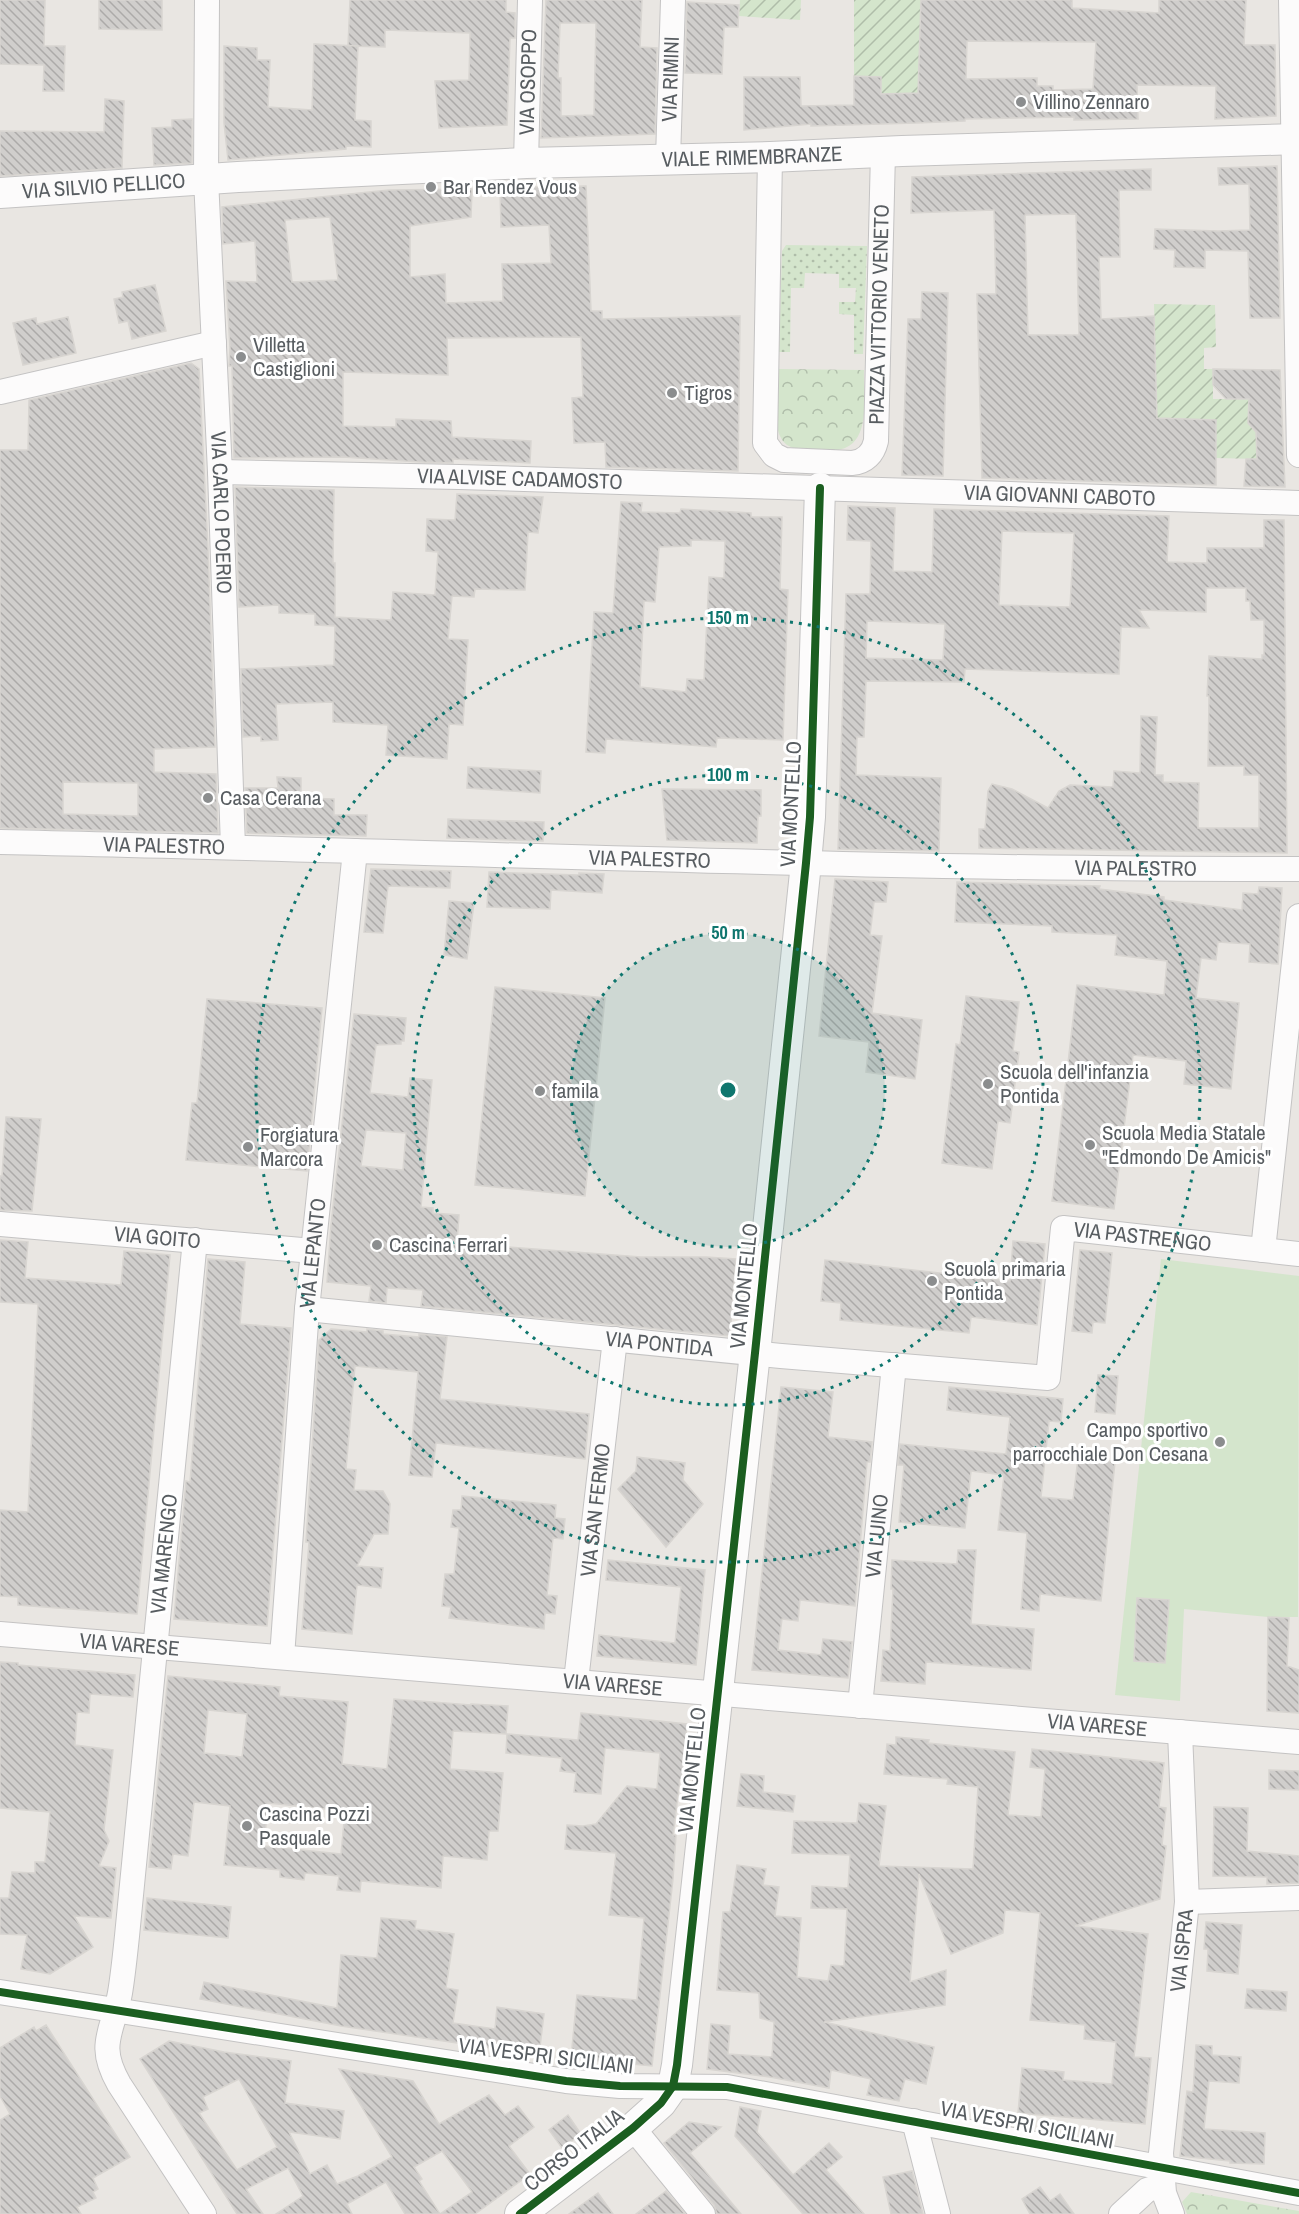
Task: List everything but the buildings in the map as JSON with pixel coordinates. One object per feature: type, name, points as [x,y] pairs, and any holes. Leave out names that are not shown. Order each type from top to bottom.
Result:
[{"type":"street","name":"VIA CARLO POERIO","points":[[207,0],[206,179],[220,472],[233,847]]},
{"type":"street","name":"VIA OSOPPO","points":[[526,163],[530,0]]},
{"type":"street","name":"VIA RIMINI","points":[[668,159],[672,0]]},
{"type":"street","points":[[1291,0],[1296,139],[1299,455]]},
{"type":"street","name":"VIALE RIMEMBRANZE","points":[[206,179],[526,163],[1296,139]]},
{"type":"street","name":"PIAZZA VITTORIO VENETO","points":[[820,488],[852,463],[859,463],[868,456],[876,441],[883,152]]},
{"type":"street","points":[[770,157],[765,443],[770,452],[820,488]]},
{"type":"street","name":"VIA SILVIO PELLICO","points":[[0,193],[206,179]]},
{"type":"street","points":[[0,392],[214,343]]},
{"type":"street","points":[[784,460],[852,463]]},
{"type":"street","name":"VIA ALVISE CADAMOSTO","points":[[220,472],[820,488]]},
{"type":"street","name":"VIA GIOVANNI CABOTO","points":[[820,488],[1299,503]]},
{"type":"street","name":"VIA MONTELLO","points":[[673,2086],[681,2040],[719,1694],[806,863],[810,817],[820,488]]},
{"type":"street","name":"VIA PALESTRO","points":[[0,842],[806,863],[1061,868],[1299,869]]},
{"type":"street","name":"VIA LEPANTO","points":[[282,1657],[313,1251],[356,851]]},
{"type":"street","points":[[1263,1250],[1299,916]]},
{"type":"street","name":"VIA GOITO","points":[[0,1224],[313,1251]]},
{"type":"street","name":"VIA PASTRENGO","points":[[1048,1378],[1063,1228],[1299,1254]]},
{"type":"street","name":"VIA MARENGO","points":[[195,1240],[127,1936],[120,1994],[108,2037],[109,2065],[204,2214]]},
{"type":"street","name":"VIA PONTIDA","points":[[308,1309],[755,1353],[1048,1378]]},
{"type":"street","name":"VIA SAN FERMO","points":[[576,1681],[615,1339]]},
{"type":"street","name":"VIA LUINO","points":[[860,1706],[894,1365]]},
{"type":"street","name":"VIA VARESE","points":[[0,1634],[1299,1742]]},
{"type":"street","name":"VIA ISPRA","points":[[1172,2214],[1167,2202],[1161,2153],[1187,1902],[1180,1732]]},
{"type":"street","points":[[1187,1902],[1299,1898]]},
{"type":"street","name":"VIA VESPRI SICILIANI","points":[[0,1992],[566,2081],[620,2086],[727,2086],[915,2121],[1163,2177],[1299,2193]]},
{"type":"street","name":"CORSO ITALIA","points":[[520,2214],[633,2128],[661,2103],[673,2086]]},
{"type":"street","points":[[915,2121],[938,2214]]},
{"type":"street","points":[[633,2128],[703,2214]]},
{"type":"street","points":[[1121,2214],[1163,2177]]},
{"type":"green space","points":[[740,0],[801,0],[800,20],[739,16]]},
{"type":"green space","points":[[854,0],[921,0],[918,93],[881,94],[881,77],[854,76]]},
{"type":"green space","points":[[786,245],[867,246],[863,354],[854,354],[854,315],[839,314],[839,302],[855,302],[856,288],[839,288],[839,274],[805,273],[804,288],[791,288],[790,352],[779,352],[782,251]]},
{"type":"green space","points":[[1154,304],[1215,305],[1216,347],[1204,348],[1204,369],[1213,369],[1213,399],[1249,399],[1248,423],[1256,432],[1257,459],[1216,458],[1216,420],[1157,418]]},
{"type":"green space","points":[[778,369],[864,370],[864,416],[858,437],[852,444],[830,451],[793,448],[783,442],[777,423]]},
{"type":"green space","name":"Campo sportivo parrocchiale Don Cesana","points":[[1161,1259],[1299,1276],[1298,1617],[1268,1617],[1184,1609],[1180,1701],[1115,1695]]},
{"type":"green space","points":[[1191,2192],[1299,2211],[1299,2214],[1187,2214],[1182,2202]]},
{"type":"cycle path","points":[[520,2214],[633,2128],[661,2103],[673,2086],[677,2065],[806,863],[810,817],[820,488]]},
{"type":"cycle path","points":[[0,1992],[566,2081],[620,2086],[727,2087],[1299,2193]]},
{"type":"place","name":"Villino Zennaro","points":[[1021,102]]},
{"type":"place","name":"Bar Rendez Vous","points":[[431,187]]},
{"type":"place","name":"Villetta Castiglioni","points":[[241,357]]},
{"type":"place","name":"Tigros","points":[[672,393]]},
{"type":"place","name":"Casa Cerana","points":[[208,798]]},
{"type":"place","name":"Scuola dell'infanzia Pontida","points":[[988,1084]]},
{"type":"place","name":"famila","points":[[540,1091]]},
{"type":"place","name":"Scuola Media Statale \"Edmondo De Amicis\"","points":[[1090,1145]]},
{"type":"place","name":"Forgiatura Marcora","points":[[248,1147]]},
{"type":"place","name":"Cascina Ferrari","points":[[377,1245]]},
{"type":"place","name":"Scuola primaria Pontida","points":[[932,1281]]},
{"type":"place","name":"Campo sportivo parrocchiale Don Cesana","points":[[1220,1442]]},
{"type":"place","name":"Cascina Pozzi Pasquale","points":[[247,1826]]}]
